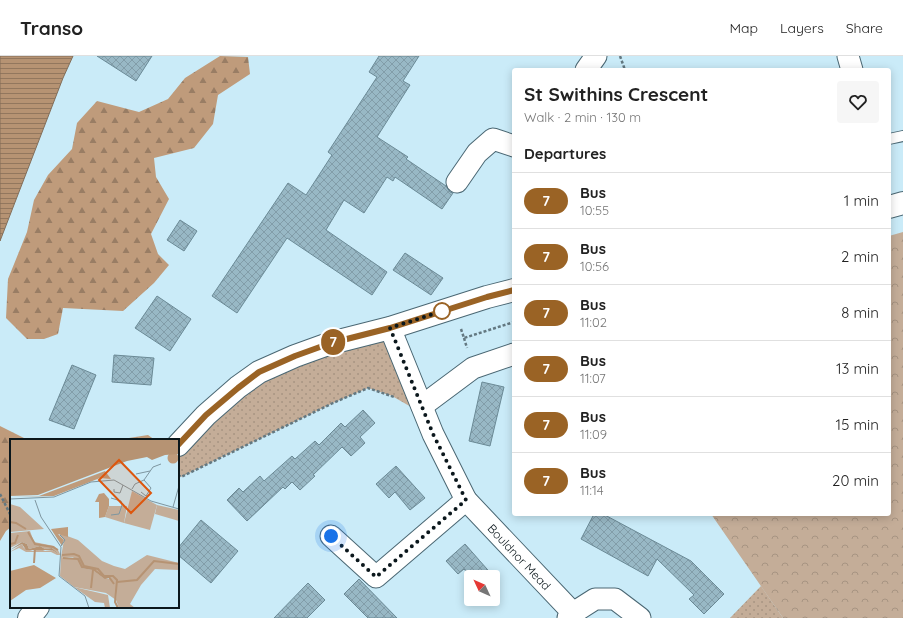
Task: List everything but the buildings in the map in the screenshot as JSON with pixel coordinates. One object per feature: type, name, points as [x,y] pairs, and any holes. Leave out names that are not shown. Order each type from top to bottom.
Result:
[{"type":"main road","points":[[891,206],[903,203]]},
{"type":"main road","points":[[179,444],[206,415],[259,372],[295,356],[331,343],[390,328],[512,291]]},
{"type":"main road","points":[[28,618],[37,608]]},
{"type":"street","points":[[587,68],[596,56]]},
{"type":"street","points":[[848,56],[851,68]]},
{"type":"street","points":[[457,182],[477,153],[493,139],[512,145]]},
{"type":"street","name":"Bouldnor Mead","points":[[390,328],[433,434],[466,500],[571,615],[595,599],[615,599],[640,618]]},
{"type":"street","points":[[424,410],[473,368],[512,355]]},
{"type":"street","points":[[331,536],[376,577],[466,500]]},
{"type":"lane","points":[[891,139],[903,136]]},
{"type":"path","points":[[620,56],[624,68]]},
{"type":"path","points":[[455,307],[464,338],[512,323]]},
{"type":"path","points":[[179,475],[181,476],[333,403],[368,388],[392,396],[424,410]]},
{"type":"path","points":[[0,494],[10,514]]},
{"type":"green space","points":[[220,56],[248,57],[250,74],[218,95],[213,124],[194,148],[154,158],[156,177],[169,199],[151,234],[158,254],[169,265],[154,283],[123,311],[63,308],[58,334],[44,339],[27,339],[6,318],[8,279],[27,232],[34,200],[48,175],[72,149],[77,123],[97,101],[139,112],[168,99],[185,78]]},
{"type":"green space","points":[[903,232],[903,618],[783,618],[712,516],[891,516],[891,235]]},
{"type":"green space","points":[[390,328],[425,415],[392,396],[368,388],[333,403],[181,477],[179,476],[179,444],[238,387]]},
{"type":"green space","points":[[0,426],[24,438],[31,439],[10,439],[10,528],[6,531],[0,541]]},
{"type":"green space","points":[[148,435],[154,439],[122,439]]},
{"type":"green space","points":[[761,586],[783,618],[730,618]]},
{"type":"shaded area","points":[[0,56],[73,56],[63,78],[0,241]]},
{"type":"bus line","name":"7","points":[[179,444],[206,415],[259,372],[295,356],[331,343],[390,328],[512,291]]},
{"type":"route","points":[[331,536],[376,577],[466,500],[433,434],[390,328],[442,311]]}]
